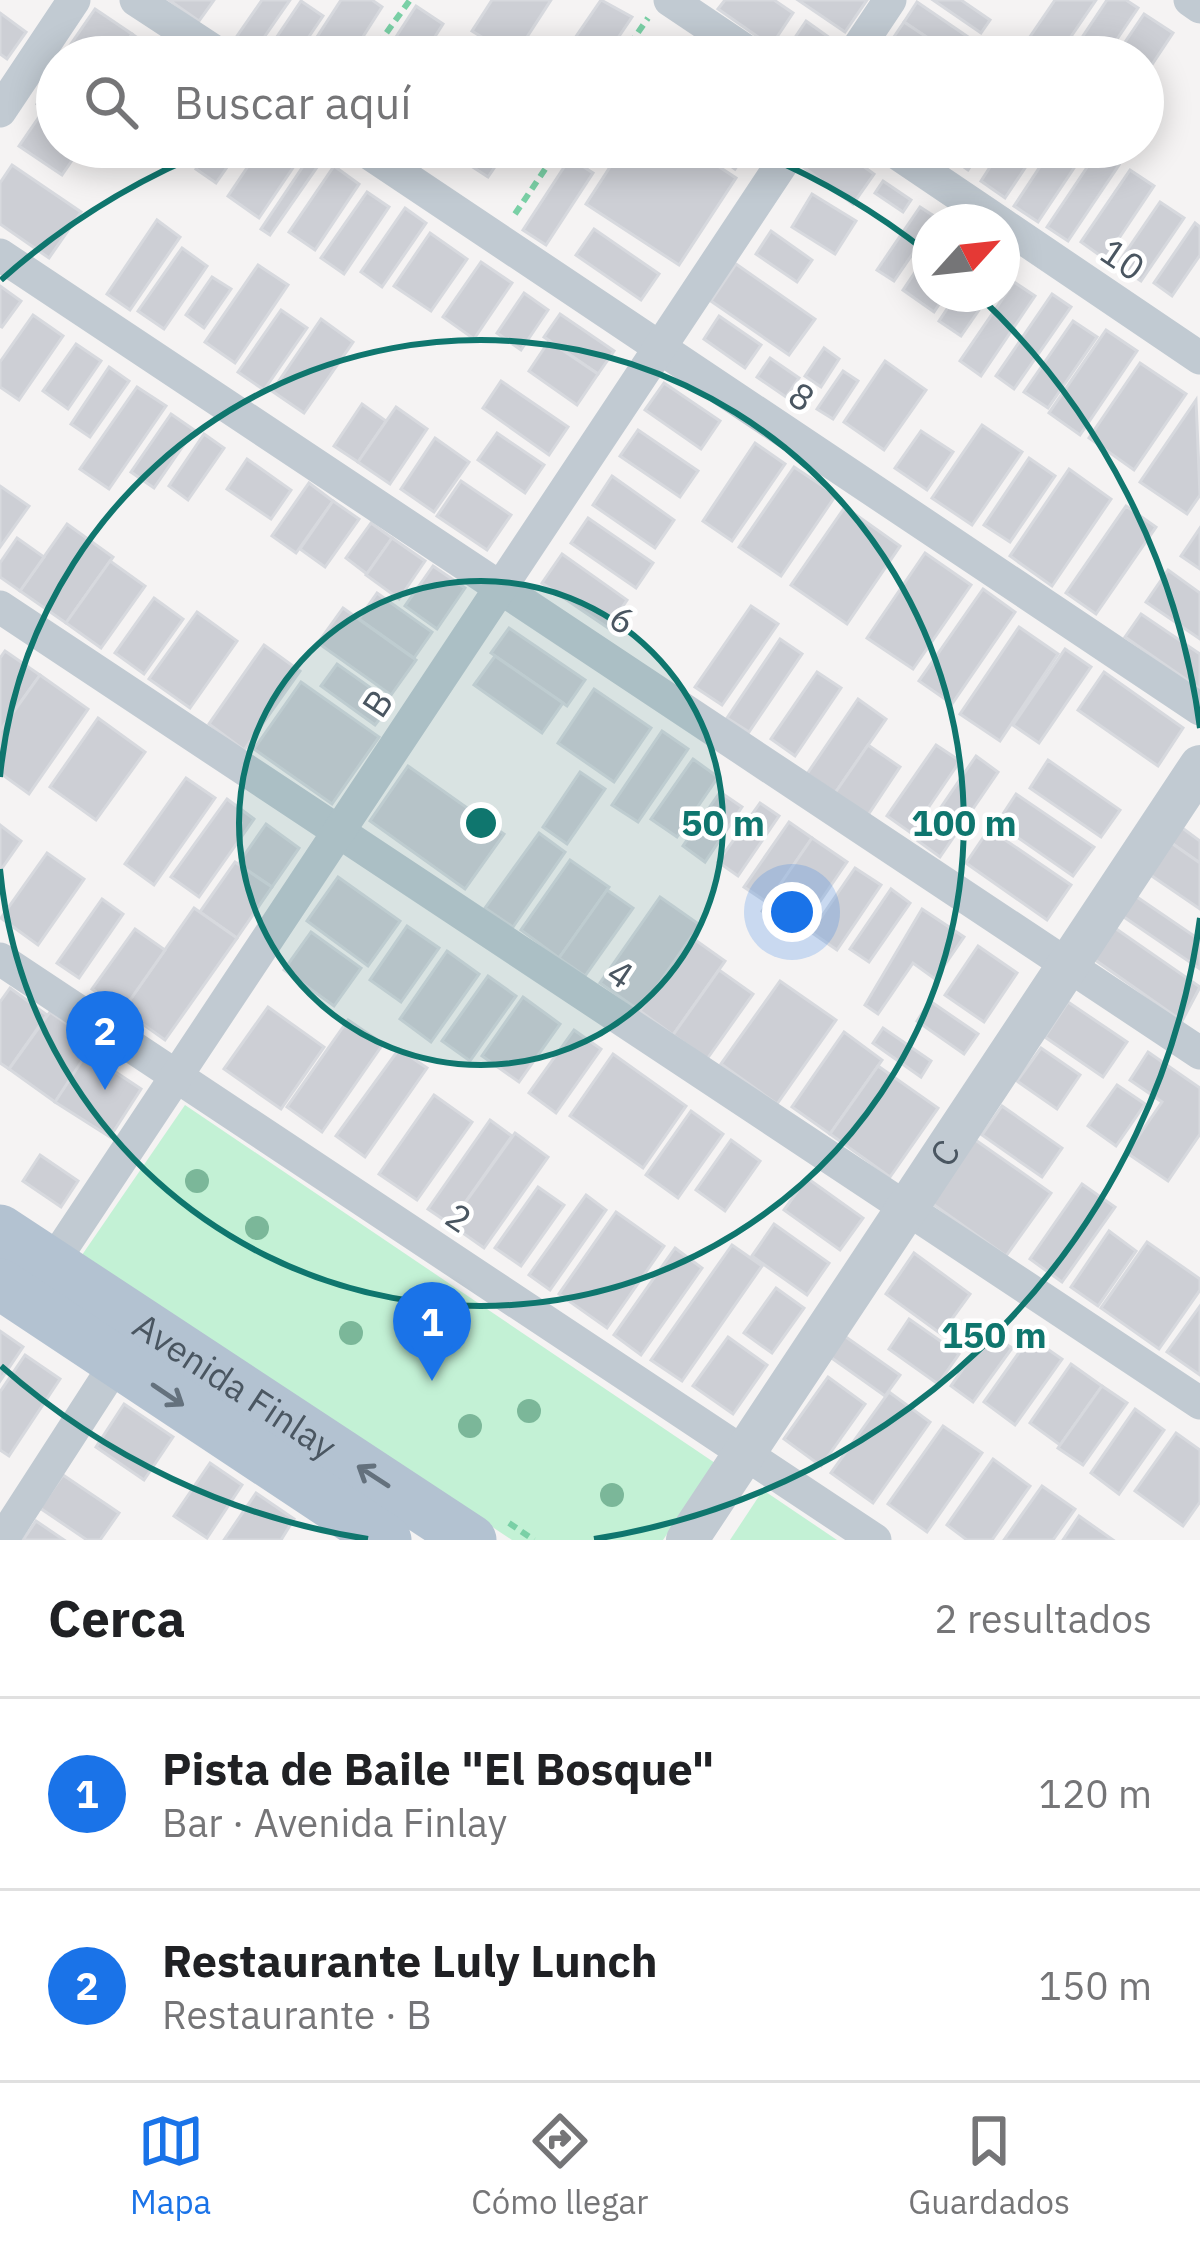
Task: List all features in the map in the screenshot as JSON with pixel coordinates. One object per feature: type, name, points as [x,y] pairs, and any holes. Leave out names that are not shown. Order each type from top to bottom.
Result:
[{"type":"main road","name":"Avenida Finlay","points":[[0,1230],[26,1284],[471,1540]]},
{"type":"main road","name":"Avenida Finlay","points":[[129,1342],[386,1540]]},
{"type":"street","points":[[50,36],[74,0]]},
{"type":"street","points":[[136,0],[192,36]]},
{"type":"street","points":[[670,0],[723,36]]},
{"type":"street","points":[[866,36],[890,0]]},
{"type":"street","points":[[1190,0],[1200,7]]},
{"type":"street","points":[[0,111],[36,57]]},
{"type":"street","name":"8","points":[[392,168],[1200,710]]},
{"type":"street","name":"B","points":[[26,1284],[178,1075],[779,168]]},
{"type":"street","name":"10","points":[[919,168],[972,204]]},
{"type":"street","name":"10","points":[[1020,236],[1200,358]]},
{"type":"street","name":"6","points":[[0,255],[1200,1053]]},
{"type":"street","name":"4","points":[[0,607],[1200,1403]]},
{"type":"street","name":"C","points":[[687,1540],[1200,766]]},
{"type":"street","name":"2","points":[[0,959],[874,1540]]},
{"type":"street","points":[[2,1540],[129,1342]]},
{"type":"path","points":[[385,36],[410,0]]},
{"type":"path","points":[[635,36],[660,0]]},
{"type":"path","points":[[498,239],[546,168]]},
{"type":"green space","points":[[185,1105],[715,1463],[663,1540],[512,1540],[82,1255]]},
{"type":"green space","points":[[763,1490],[837,1540],[730,1540]]},
{"type":"building","points":[[169,0],[214,0],[199,21]]},
{"type":"building","points":[[262,0],[290,0],[265,36],[237,36]]},
{"type":"building","points":[[341,0],[372,0],[382,7],[363,36],[318,36]]},
{"type":"building","points":[[492,0],[551,0],[528,36],[480,36],[472,31]]},
{"type":"building","points":[[601,0],[632,17],[619,36],[576,36]]},
{"type":"building","points":[[725,0],[774,0],[793,13],[778,36],[757,36],[718,9]]},
{"type":"building","points":[[798,0],[867,0],[845,32]]},
{"type":"building","points":[[933,0],[961,0],[990,20],[981,33]]},
{"type":"building","points":[[1055,0],[1096,0],[1071,36],[1030,36]]},
{"type":"building","points":[[1107,0],[1126,0],[1138,8],[1119,36],[1083,36]]},
{"type":"building","points":[[301,1],[323,16],[309,36],[277,36]]},
{"type":"building","points":[[917,2],[967,36],[925,36],[904,22]]},
{"type":"building","points":[[416,6],[443,24],[435,36],[397,36]]},
{"type":"building","points":[[95,9],[132,34],[131,36],[76,36]]},
{"type":"building","points":[[0,13],[26,32],[7,59],[0,54]]},
{"type":"building","points":[[1144,14],[1173,33],[1164,46],[1164,36],[1129,36]]},
{"type":"building","points":[[806,21],[827,36],[796,36]]},
{"type":"building","points":[[904,22],[925,36],[894,36]]},
{"type":"building","points":[[36,121],[36,157],[19,146]]},
{"type":"building","points":[[12,165],[81,212],[49,258],[0,224],[0,183]]},
{"type":"building","points":[[197,168],[226,168],[216,183]]},
{"type":"building","points":[[247,168],[293,168],[259,218],[228,196]]},
{"type":"building","points":[[302,168],[316,168],[270,235],[261,229]]},
{"type":"building","points":[[333,168],[359,184],[315,250],[289,232]]},
{"type":"building","points":[[563,168],[585,168],[593,173],[546,245],[523,230]]},
{"type":"building","points":[[609,168],[721,168],[736,178],[679,265],[586,204]]},
{"type":"building","points":[[805,168],[866,168],[874,174],[853,204]]},
{"type":"building","points":[[989,168],[1025,168],[1005,198],[981,181]]},
{"type":"building","points":[[1039,168],[1074,168],[1038,222],[1015,204]]},
{"type":"building","points":[[1087,168],[1117,168],[1068,241],[1047,227]]},
{"type":"building","points":[[1130,170],[1154,186],[1105,259],[1081,242]]},
{"type":"building","points":[[883,181],[911,200],[903,212],[875,193]]},
{"type":"building","points":[[367,192],[389,207],[344,274],[321,258]]},
{"type":"building","points":[[812,194],[856,221],[835,254],[792,227]]},
{"type":"building","points":[[1160,202],[1184,218],[1141,281],[1117,265]]},
{"type":"building","points":[[405,208],[426,223],[382,287],[361,272]]},
{"type":"building","points":[[912,219],[912,255],[894,281],[877,270]]},
{"type":"building","points":[[157,220],[180,237],[130,310],[107,294]]},
{"type":"building","points":[[1195,223],[1200,227],[1200,255],[1172,296],[1154,283]]},
{"type":"building","points":[[594,229],[659,274],[641,300],[576,255]]},
{"type":"building","points":[[771,231],[812,260],[797,282],[756,254]]},
{"type":"building","points":[[430,233],[467,259],[431,311],[394,286]]},
{"type":"building","points":[[182,248],[207,266],[164,329],[138,311]]},
{"type":"building","points":[[481,262],[512,283],[474,339],[443,317]]},
{"type":"building","points":[[736,264],[815,319],[789,355],[711,301]]},
{"type":"building","points":[[258,265],[288,285],[235,363],[205,342]]},
{"type":"building","points":[[212,277],[231,289],[204,328],[186,315]]},
{"type":"building","points":[[0,286],[21,301],[2,327],[0,326]]},
{"type":"building","points":[[1020,286],[1035,296],[981,376],[960,361],[993,312],[1020,312]]},
{"type":"building","points":[[524,293],[548,310],[521,350],[497,333]]},
{"type":"building","points":[[1052,294],[1071,307],[1014,389],[996,376]]},
{"type":"building","points":[[281,310],[307,328],[264,390],[238,372]]},
{"type":"building","points":[[945,312],[978,312],[961,336],[939,321]]},
{"type":"building","points":[[560,314],[614,351],[598,374],[544,337]]},
{"type":"building","points":[[33,315],[63,336],[19,400],[0,387],[0,362]]},
{"type":"building","points":[[719,316],[761,345],[745,368],[704,339]]},
{"type":"building","points":[[321,319],[353,342],[304,413],[272,391]]},
{"type":"building","points":[[1073,321],[1097,337],[1048,408],[1024,392]]},
{"type":"building","points":[[1106,330],[1137,351],[1080,435],[1049,413]]},
{"type":"building","points":[[549,341],[598,374],[577,405],[529,371]]},
{"type":"building","points":[[76,344],[101,361],[68,409],[43,391]]},
{"type":"building","points":[[824,348],[839,359],[821,387],[805,376]]},
{"type":"building","points":[[770,358],[799,378],[786,397],[757,377]]},
{"type":"building","points":[[885,361],[926,390],[884,450],[844,422]]},
{"type":"building","points":[[1140,363],[1186,394],[1134,470],[1089,438]]},
{"type":"building","points":[[109,367],[129,381],[90,437],[71,424]]},
{"type":"building","points":[[843,371],[858,381],[833,419],[817,409]]},
{"type":"building","points":[[501,381],[568,427],[549,455],[483,408]]},
{"type":"building","points":[[664,383],[720,421],[701,449],[645,410]]},
{"type":"building","points":[[137,387],[166,406],[109,489],[80,469]]},
{"type":"building","points":[[1196,400],[1200,495],[1187,514],[1140,482]]},
{"type":"building","points":[[362,404],[386,421],[358,462],[334,446]]},
{"type":"building","points":[[396,407],[427,429],[390,484],[358,462]]},
{"type":"building","points":[[171,414],[194,430],[154,488],[131,472]]},
{"type":"building","points":[[982,425],[1022,452],[972,525],[932,498]]},
{"type":"building","points":[[638,430],[698,471],[680,497],[620,456]]},
{"type":"building","points":[[921,431],[953,452],[927,490],[895,468]]},
{"type":"building","points":[[497,433],[544,465],[525,493],[478,460]]},
{"type":"building","points":[[204,434],[224,448],[188,500],[169,486]]},
{"type":"building","points":[[435,438],[469,462],[434,512],[401,489]]},
{"type":"building","points":[[755,443],[785,464],[732,541],[703,521]]},
{"type":"building","points":[[1029,458],[1055,476],[1010,542],[984,525]]},
{"type":"building","points":[[247,459],[291,490],[271,519],[227,489]]},
{"type":"building","points":[[794,467],[836,495],[781,576],[739,547]]},
{"type":"building","points":[[1069,469],[1111,499],[1052,586],[1010,556]]},
{"type":"building","points":[[612,476],[674,520],[655,548],[593,505]]},
{"type":"building","points":[[461,481],[511,515],[487,550],[437,516]]},
{"type":"building","points":[[309,483],[333,501],[296,553],[272,536]]},
{"type":"building","points":[[0,486],[29,506],[0,547]]},
{"type":"building","points":[[333,501],[359,519],[325,567],[300,549]]},
{"type":"building","points":[[1126,506],[1156,527],[1096,614],[1066,593]]},
{"type":"building","points":[[845,507],[900,546],[847,624],[791,585]]},
{"type":"building","points":[[588,518],[653,563],[636,588],[571,543]]},
{"type":"building","points":[[371,523],[392,538],[367,574],[346,558]]},
{"type":"building","points":[[67,524],[113,557],[66,623],[20,591]]},
{"type":"building","points":[[1200,528],[1200,569],[1181,556]]},
{"type":"building","points":[[17,538],[44,557],[20,591],[0,577],[0,563]]},
{"type":"building","points":[[392,538],[425,561],[399,599],[366,575]]},
{"type":"building","points":[[925,553],[971,585],[913,669],[867,638]]},
{"type":"building","points":[[562,554],[627,600],[608,628],[542,583]]},
{"type":"building","points":[[110,561],[145,586],[101,648],[66,623]]},
{"type":"building","points":[[433,566],[465,588],[437,629],[405,606]]},
{"type":"building","points":[[1168,570],[1200,593],[1200,639],[1146,602]]},
{"type":"building","points":[[983,589],[1015,612],[952,704],[919,681]]},
{"type":"building","points":[[377,593],[432,632],[414,658],[359,619]]},
{"type":"building","points":[[154,598],[183,619],[144,674],[115,653]]},
{"type":"building","points":[[751,606],[778,624],[722,705],[695,687]]},
{"type":"building","points":[[343,608],[416,660],[391,695],[318,643]]},
{"type":"building","points":[[197,612],[237,641],[190,708],[149,679]]},
{"type":"building","points":[[1141,614],[1200,654],[1200,689],[1125,637]]},
{"type":"building","points":[[1019,627],[1058,654],[1000,741],[960,714]]},
{"type":"building","points":[[509,628],[585,680],[567,706],[491,653]]},
{"type":"building","points":[[780,639],[802,654],[749,732],[727,718]]},
{"type":"building","points":[[264,645],[300,671],[244,750],[209,724]]},
{"type":"building","points":[[1065,649],[1091,667],[1039,743],[1013,725]]},
{"type":"building","points":[[5,651],[40,675],[0,731],[0,658]]},
{"type":"building","points":[[495,656],[563,703],[542,733],[474,685]]},
{"type":"building","points":[[337,664],[392,703],[375,725],[321,686]]},
{"type":"building","points":[[817,672],[841,688],[795,756],[771,739]]},
{"type":"building","points":[[1104,672],[1183,728],[1158,766],[1078,710]]},
{"type":"building","points":[[40,675],[88,709],[29,794],[0,773],[0,731]]},
{"type":"building","points":[[301,682],[379,737],[332,804],[254,749]]},
{"type":"building","points":[[594,689],[651,728],[614,782],[558,743]]},
{"type":"building","points":[[858,699],[886,719],[835,793],[807,774]]},
{"type":"building","points":[[98,718],[145,752],[96,820],[50,787]]},
{"type":"building","points":[[662,731],[688,749],[638,822],[612,805]]},
{"type":"building","points":[[868,745],[900,767],[868,815],[835,793]]},
{"type":"building","points":[[936,745],[960,761],[911,833],[887,816]]},
{"type":"building","points":[[976,756],[998,772],[940,857],[918,841]]},
{"type":"building","points":[[693,759],[718,777],[677,837],[651,819]]},
{"type":"building","points":[[1048,760],[1120,810],[1101,837],[1030,788]]},
{"type":"building","points":[[408,766],[504,834],[465,889],[370,821]]},
{"type":"building","points":[[580,772],[605,789],[567,844],[543,827]]},
{"type":"building","points":[[186,778],[215,798],[154,885],[125,864]]},
{"type":"building","points":[[720,792],[742,807],[705,862],[683,846]]},
{"type":"building","points":[[1016,794],[1094,847],[1073,876],[997,823]]},
{"type":"building","points":[[227,799],[254,819],[199,897],[171,877]]},
{"type":"building","points":[[760,803],[779,816],[738,876],[718,862]]},
{"type":"building","points":[[789,822],[812,838],[768,903],[744,887]]},
{"type":"building","points":[[266,824],[299,848],[272,887],[238,864]]},
{"type":"building","points":[[0,825],[21,841],[0,871]]},
{"type":"building","points":[[1181,827],[1200,841],[1200,863],[1170,842]]},
{"type":"building","points":[[989,829],[1071,885],[1047,920],[966,863]]},
{"type":"building","points":[[539,833],[565,852],[513,927],[485,908]]},
{"type":"building","points":[[812,838],[847,862],[797,935],[762,911]]},
{"type":"building","points":[[1170,842],[1200,863],[1200,909],[1149,874]]},
{"type":"building","points":[[47,853],[84,879],[38,945],[1,918]]},
{"type":"building","points":[[570,860],[609,887],[559,958],[521,930]]},
{"type":"building","points":[[235,862],[272,887],[237,938],[200,912]]},
{"type":"building","points":[[855,868],[881,885],[837,950],[811,932]]},
{"type":"building","points":[[338,877],[400,921],[368,966],[307,921]]},
{"type":"building","points":[[891,889],[910,903],[869,962],[850,949]]},
{"type":"building","points":[[607,890],[633,908],[585,976],[559,958]]},
{"type":"building","points":[[1134,895],[1200,940],[1200,969],[1121,915]]},
{"type":"building","points":[[660,897],[700,925],[640,1011],[600,983]]},
{"type":"building","points":[[102,899],[123,914],[79,978],[57,963]]},
{"type":"building","points":[[194,908],[237,938],[165,1040],[123,1010]]},
{"type":"building","points":[[922,909],[964,937],[935,979],[913,963],[878,1014],[865,1005]]},
{"type":"building","points":[[407,926],[439,948],[401,1002],[370,980]]},
{"type":"building","points":[[1112,926],[1200,987],[1182,1021],[1091,957]]},
{"type":"building","points":[[135,929],[165,950],[123,1010],[92,989]]},
{"type":"building","points":[[311,932],[361,968],[334,1006],[284,970]]},
{"type":"building","points":[[691,937],[725,961],[673,1035],[640,1011]]},
{"type":"building","points":[[978,946],[1017,973],[984,1022],[945,995]]},
{"type":"building","points":[[447,951],[479,974],[431,1042],[400,1019]]},
{"type":"building","points":[[719,970],[753,994],[707,1059],[673,1035]]},
{"type":"building","points":[[488,976],[516,996],[470,1061],[442,1041]]},
{"type":"building","points":[[780,981],[836,1020],[777,1104],[721,1064]]},
{"type":"building","points":[[10,988],[47,1015],[9,1069],[0,1063],[0,1002]]},
{"type":"building","points":[[523,997],[560,1024],[519,1082],[482,1056]]},
{"type":"building","points":[[930,1001],[978,1034],[964,1054],[917,1021]]},
{"type":"building","points":[[1068,1002],[1127,1042],[1103,1077],[1045,1037]]},
{"type":"building","points":[[268,1007],[324,1047],[281,1109],[224,1069]]},
{"type":"building","points":[[50,1012],[96,1044],[55,1102],[9,1069]]},
{"type":"building","points":[[348,1020],[383,1044],[322,1132],[287,1107]]},
{"type":"building","points":[[883,1028],[931,1061],[921,1077],[873,1043]]},
{"type":"building","points":[[574,1030],[601,1049],[556,1113],[529,1093]]},
{"type":"building","points":[[844,1032],[882,1060],[830,1134],[792,1107]]},
{"type":"building","points":[[1041,1048],[1080,1075],[1057,1109],[1017,1081]]},
{"type":"building","points":[[399,1049],[427,1068],[365,1157],[336,1136]]},
{"type":"building","points":[[1148,1052],[1200,1088],[1200,1134],[1168,1181],[1127,1153],[1162,1102],[1130,1080]]},
{"type":"building","points":[[87,1053],[141,1089],[110,1137],[55,1102]]},
{"type":"building","points":[[613,1054],[686,1106],[643,1168],[570,1116]]},
{"type":"building","points":[[878,1066],[938,1108],[890,1177],[830,1134]]},
{"type":"building","points":[[1117,1085],[1145,1104],[1116,1146],[1088,1126]]},
{"type":"building","points":[[434,1095],[472,1122],[417,1200],[379,1174]]},
{"type":"building","points":[[1002,1106],[1062,1148],[1042,1177],[982,1135]]},
{"type":"building","points":[[691,1111],[723,1134],[678,1198],[646,1175]]},
{"type":"building","points":[[490,1120],[512,1136],[450,1224],[428,1209]]},
{"type":"building","points":[[515,1133],[548,1157],[484,1248],[450,1224]]},
{"type":"building","points":[[974,1139],[1051,1193],[1006,1256],[930,1202]]},
{"type":"building","points":[[731,1140],[760,1161],[725,1211],[696,1190]]},
{"type":"building","points":[[40,1155],[78,1181],[61,1207],[23,1181]]},
{"type":"building","points":[[807,1178],[863,1218],[840,1250],[784,1210]]},
{"type":"building","points":[[1082,1184],[1115,1207],[1062,1282],[1030,1259]]},
{"type":"building","points":[[538,1187],[564,1205],[521,1266],[495,1248]]},
{"type":"building","points":[[586,1195],[606,1210],[550,1290],[529,1275]]},
{"type":"building","points":[[616,1212],[664,1246],[607,1328],[559,1294]]},
{"type":"building","points":[[774,1224],[829,1263],[807,1295],[752,1256]]},
{"type":"building","points":[[1109,1231],[1136,1251],[1098,1306],[1071,1287]]},
{"type":"building","points":[[1147,1242],[1200,1279],[1200,1290],[1159,1349],[1101,1308]]},
{"type":"building","points":[[732,1245],[762,1266],[682,1381],[651,1360]]},
{"type":"building","points":[[675,1248],[702,1268],[641,1355],[614,1335]]},
{"type":"building","points":[[914,1253],[970,1294],[941,1334],[886,1294]]},
{"type":"building","points":[[776,1288],[804,1308],[772,1353],[744,1333]]},
{"type":"building","points":[[1200,1306],[1200,1375],[1167,1352]]},
{"type":"building","points":[[909,1319],[959,1354],[938,1384],[889,1349]]},
{"type":"building","points":[[0,1331],[23,1347],[0,1381]]},
{"type":"building","points":[[989,1332],[1012,1348],[973,1402],[951,1386]]},
{"type":"building","points":[[843,1335],[900,1375],[885,1396],[829,1356]]},
{"type":"building","points":[[728,1337],[767,1365],[733,1414],[693,1386]]},
{"type":"building","points":[[1030,1337],[1062,1359],[1015,1425],[984,1402]]},
{"type":"building","points":[[25,1355],[60,1379],[9,1456],[0,1450],[0,1392]]},
{"type":"building","points":[[1071,1364],[1102,1386],[1060,1445],[1030,1423]]},
{"type":"building","points":[[828,1377],[865,1404],[821,1466],[784,1439]]},
{"type":"building","points":[[1102,1386],[1127,1403],[1083,1465],[1058,1448]]},
{"type":"building","points":[[889,1392],[930,1422],[873,1503],[831,1473]]},
{"type":"building","points":[[124,1404],[173,1437],[144,1480],[96,1447]]},
{"type":"building","points":[[1135,1409],[1164,1430],[1119,1494],[1091,1473]]},
{"type":"building","points":[[943,1426],[982,1453],[927,1532],[888,1504]]},
{"type":"building","points":[[1176,1433],[1200,1450],[1200,1502],[1183,1526],[1135,1491]]},
{"type":"building","points":[[993,1459],[1030,1486],[992,1540],[967,1540],[947,1525]]},
{"type":"building","points":[[210,1463],[242,1485],[207,1538],[174,1516]]},
{"type":"building","points":[[63,1475],[119,1513],[100,1540],[87,1540],[40,1508]]},
{"type":"building","points":[[1042,1486],[1075,1509],[1053,1540],[1004,1540]]},
{"type":"building","points":[[256,1493],[294,1519],[281,1540],[224,1540]]},
{"type":"building","points":[[1079,1516],[1113,1540],[1063,1540]]},
{"type":"building","points":[[36,1521],[64,1540],[23,1540]]},
{"type":"place","name":"Restaurante Luly Lunch","points":[[105,1090]]},
{"type":"place","name":"Pista de Baile \"El Bosque\"","points":[[432,1381]]}]
